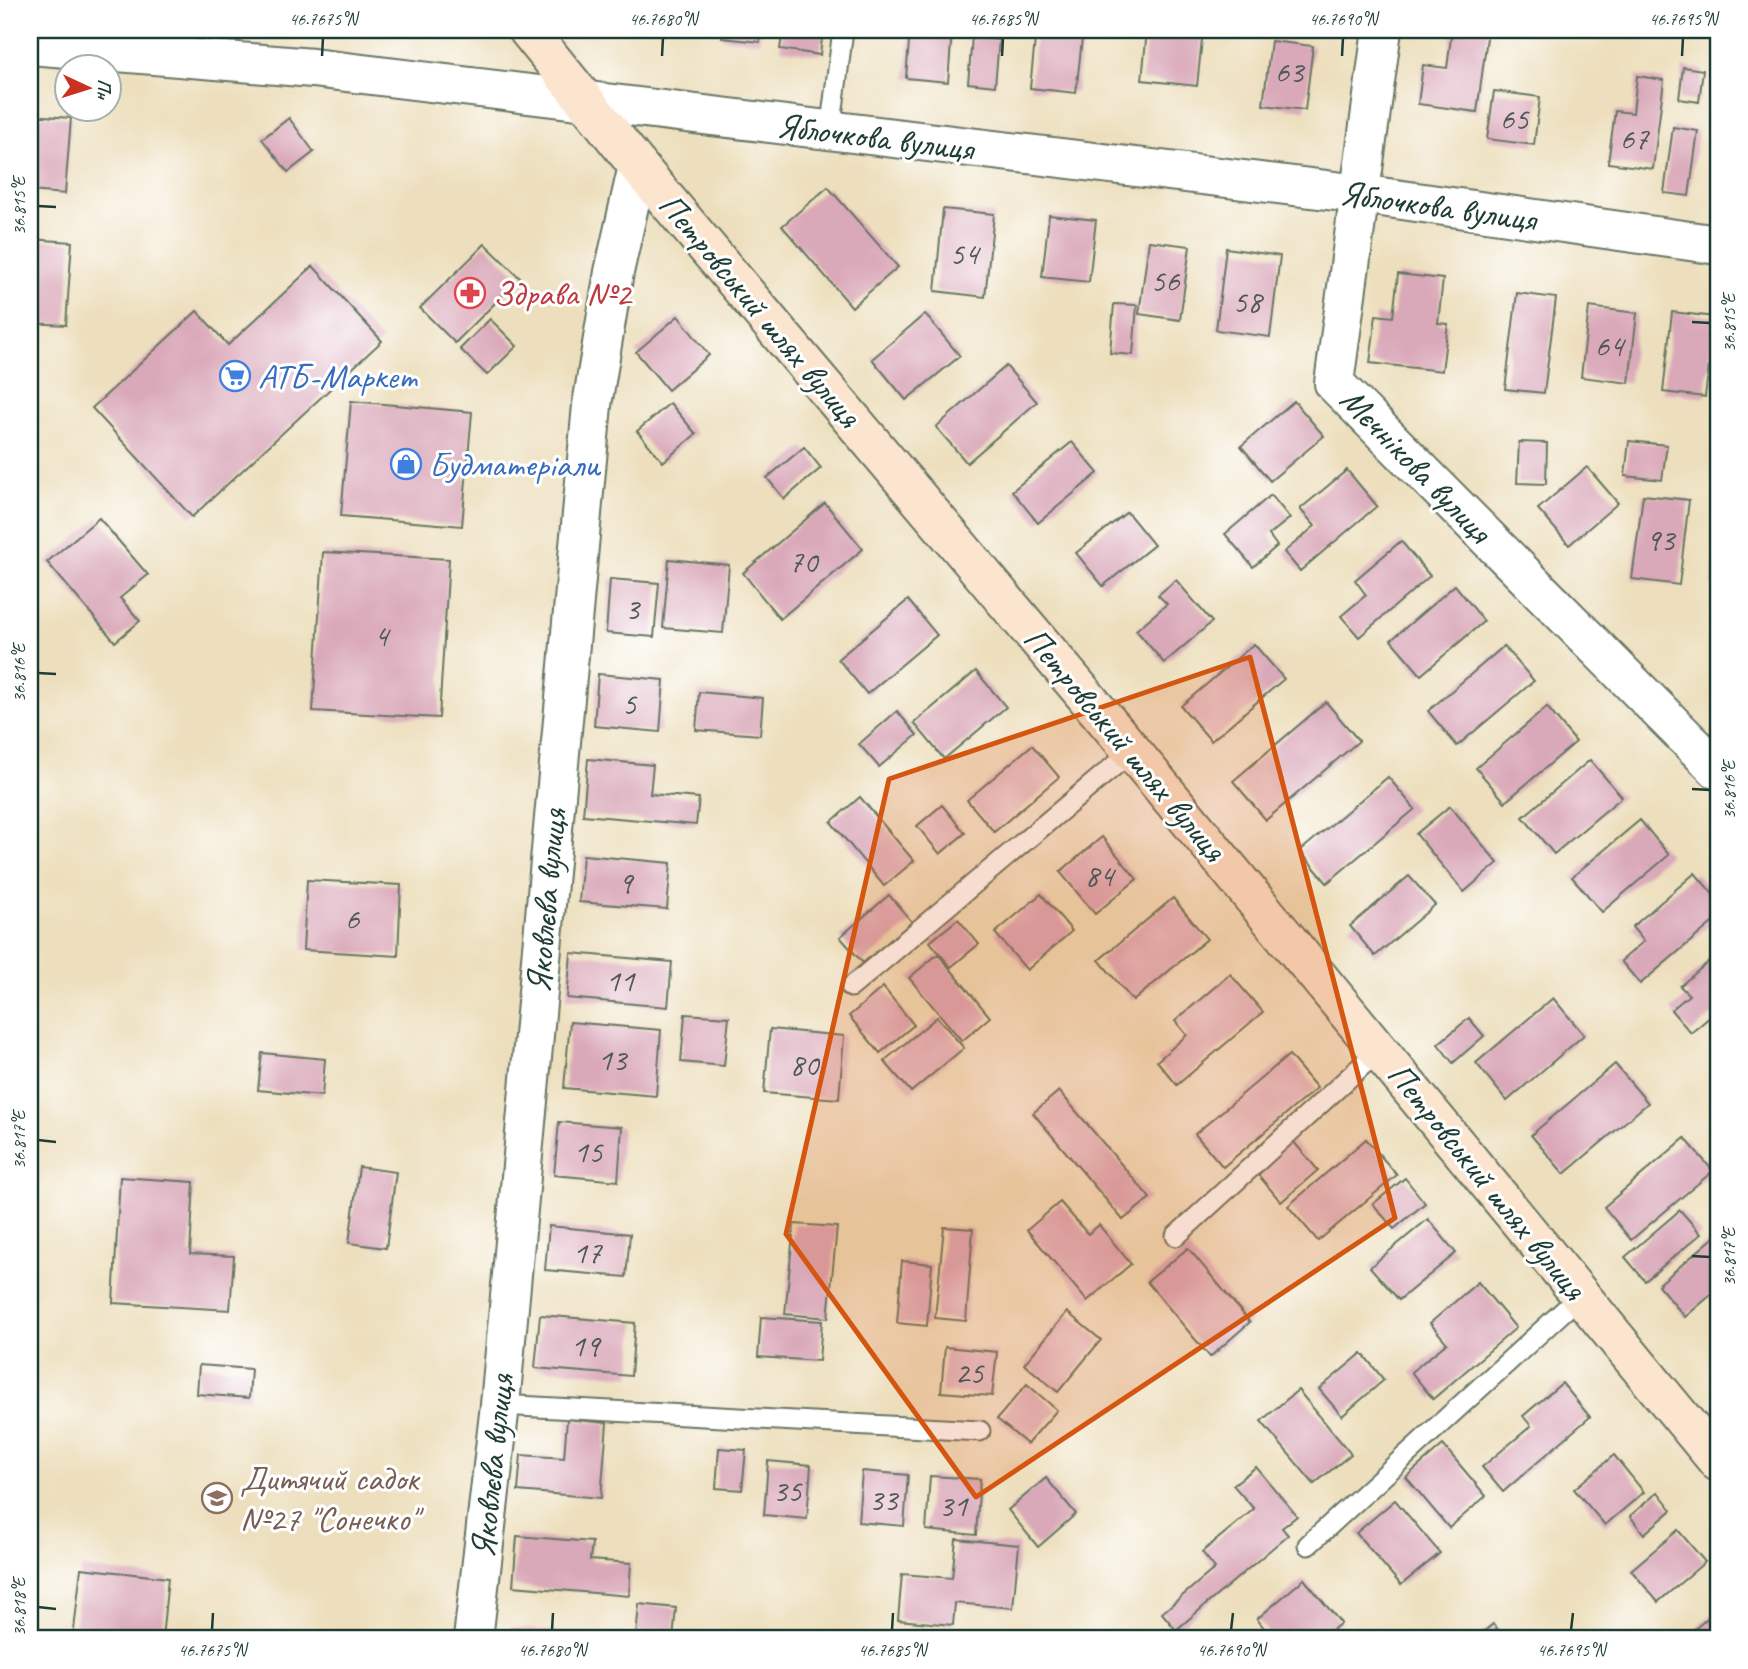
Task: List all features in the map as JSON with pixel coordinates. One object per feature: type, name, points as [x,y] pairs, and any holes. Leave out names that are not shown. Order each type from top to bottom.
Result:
[{"type":"street","name":"Петровський шлях вулиця","points":[[528,30],[638,166],[1132,751],[1718,1462]]},
{"type":"street","name":"Мєчнікова вулиця","points":[[1382,30],[1334,383],[1718,771]]},
{"type":"street","name":"Яблочкова вулиця","points":[[30,45],[313,68],[1360,194],[1718,245]]},
{"type":"street","name":"Яковлєва вулиця","points":[[473,1639],[500,1405],[592,405],[614,272],[638,166]]},
{"type":"lane","points":[[830,132],[843,30]]},
{"type":"lane","points":[[851,987],[1132,751]]},
{"type":"lane","points":[[1176,1236],[1379,1050]]},
{"type":"lane","points":[[1308,1545],[1581,1295]]},
{"type":"lane","points":[[500,1405],[980,1431]]},
{"type":"highlighted area","points":[[1250,657],[1395,1218],[976,1497],[786,1234],[889,779]]},
{"type":"building","points":[[723,30],[761,30],[760,42],[722,38]]},
{"type":"building","points":[[783,30],[823,30],[820,55],[780,49]]},
{"type":"building","points":[[910,30],[952,30],[948,82],[906,78]]},
{"type":"building","points":[[1036,30],[1083,30],[1076,93],[1030,88]]},
{"type":"building","points":[[1147,30],[1203,30],[1197,86],[1142,80]]},
{"type":"building","points":[[1452,30],[1488,30],[1477,112],[1418,104],[1423,65],[1447,68]]},
{"type":"building","points":[[972,37],[999,40],[995,86],[968,83]]},
{"type":"building","points":[[1271,41],[1313,46],[1305,110],[1263,105]]},
{"type":"building","points":[[1683,67],[1703,70],[1699,102],[1679,99]]},
{"type":"building","points":[[1637,76],[1664,80],[1653,169],[1608,163],[1615,111],[1633,113]]},
{"type":"building","points":[[1494,91],[1540,97],[1534,145],[1487,139]]},
{"type":"building","points":[[30,115],[52,117],[52,122],[71,122],[65,194],[30,191]]},
{"type":"building","points":[[289,118],[314,152],[288,172],[262,139]]},
{"type":"building","points":[[1673,127],[1698,131],[1689,196],[1664,193]]},
{"type":"building","points":[[828,187],[898,267],[852,307],[782,226]]},
{"type":"building","points":[[943,209],[994,214],[985,297],[935,291]]},
{"type":"building","points":[[1049,215],[1096,220],[1089,282],[1042,277]]},
{"type":"building","points":[[30,239],[72,242],[66,325],[30,323]]},
{"type":"building","points":[[1149,241],[1190,246],[1180,320],[1139,314]]},
{"type":"building","name":"Здрава №2","points":[[485,244],[520,278],[455,343],[420,308]]},
{"type":"building","points":[[1226,248],[1280,256],[1270,337],[1216,330]]},
{"type":"building","name":"АТБ-Маркет","points":[[313,266],[382,341],[192,517],[92,408],[197,311],[228,345]]},
{"type":"building","points":[[1398,274],[1443,279],[1438,323],[1448,324],[1442,371],[1370,363],[1376,315],[1393,317]]},
{"type":"building","points":[[1517,293],[1556,298],[1544,393],[1505,389]]},
{"type":"building","points":[[1114,304],[1137,305],[1133,355],[1110,353]]},
{"type":"building","points":[[1589,307],[1637,313],[1629,383],[1581,377]]},
{"type":"building","points":[[1672,312],[1715,317],[1705,397],[1663,392]]},
{"type":"building","points":[[925,314],[960,356],[906,400],[872,359]]},
{"type":"building","points":[[678,316],[709,355],[668,390],[636,352]]},
{"type":"building","points":[[490,319],[517,346],[487,375],[460,349]]},
{"type":"building","points":[[1006,366],[1037,402],[967,463],[936,427]]},
{"type":"building","name":"Будматеріали","points":[[351,401],[472,412],[462,526],[341,516]]},
{"type":"building","points":[[1294,401],[1324,436],[1270,481],[1241,446]]},
{"type":"building","points":[[670,403],[696,434],[663,462],[637,431]]},
{"type":"building","points":[[1629,441],[1667,445],[1662,480],[1625,476]]},
{"type":"building","points":[[1072,442],[1098,473],[1038,523],[1012,491]]},
{"type":"building","points":[[1519,442],[1547,443],[1546,484],[1517,483]]},
{"type":"building","points":[[804,447],[821,468],[784,499],[767,478]]},
{"type":"building","points":[[1587,467],[1618,503],[1569,545],[1538,509]]},
{"type":"building","points":[[1347,470],[1377,506],[1300,571],[1284,552],[1315,526],[1300,509]]},
{"type":"building","points":[[1271,495],[1290,518],[1269,535],[1277,546],[1253,567],[1225,534]]},
{"type":"building","points":[[1643,495],[1689,500],[1679,585],[1632,579]]},
{"type":"building","points":[[825,503],[863,549],[780,619],[743,573]]},
{"type":"building","points":[[1127,512],[1154,545],[1103,586],[1076,553]]},
{"type":"building","points":[[99,518],[148,575],[120,598],[140,621],[115,642],[47,562]]},
{"type":"building","points":[[1401,541],[1430,576],[1359,637],[1341,616],[1366,595],[1355,580]]},
{"type":"building","points":[[1718,544],[1718,587],[1712,586]]},
{"type":"building","points":[[323,552],[449,559],[439,718],[313,711]]},
{"type":"building","points":[[669,559],[729,565],[723,633],[663,628]]},
{"type":"building","points":[[610,579],[659,583],[654,637],[606,633]]},
{"type":"building","points":[[1176,580],[1212,622],[1164,663],[1136,630],[1167,604],[1158,595]]},
{"type":"building","points":[[1455,585],[1484,621],[1421,675],[1391,640]]},
{"type":"building","points":[[908,600],[937,635],[867,694],[838,659]]},
{"type":"building","points":[[1254,644],[1284,679],[1211,741],[1181,706]]},
{"type":"building","points":[[1504,646],[1534,681],[1457,746],[1428,711]]},
{"type":"building","points":[[976,671],[1006,707],[944,759],[914,723]]},
{"type":"building","points":[[598,674],[664,680],[660,732],[594,726]]},
{"type":"building","points":[[699,692],[763,698],[760,735],[696,730]]},
{"type":"building","points":[[1326,702],[1359,741],[1266,820],[1233,781]]},
{"type":"building","points":[[1547,707],[1576,742],[1505,802],[1476,768]]},
{"type":"building","points":[[897,711],[917,735],[879,767],[859,744]]},
{"type":"building","points":[[1032,745],[1059,777],[994,832],[967,800]]},
{"type":"building","points":[[588,759],[653,765],[650,794],[699,798],[696,825],[583,815]]},
{"type":"building","points":[[1590,760],[1622,797],[1554,854],[1523,817]]},
{"type":"building","points":[[1388,777],[1415,809],[1327,883],[1300,851]]},
{"type":"building","points":[[860,797],[914,861],[884,886],[831,822]]},
{"type":"building","points":[[942,805],[965,833],[940,854],[917,826]]},
{"type":"building","points":[[1450,806],[1498,863],[1464,892],[1416,834]]},
{"type":"building","points":[[1640,820],[1669,855],[1602,912],[1572,877]]},
{"type":"building","points":[[1102,837],[1137,879],[1095,914],[1060,872]]},
{"type":"building","points":[[583,855],[671,863],[667,909],[579,902]]},
{"type":"building","points":[[1695,873],[1718,900],[1718,918],[1640,984],[1621,961],[1644,941],[1632,927]]},
{"type":"building","points":[[1409,876],[1435,905],[1375,956],[1350,926]]},
{"type":"building","points":[[307,880],[401,885],[398,956],[303,950]]},
{"type":"building","points":[[1041,894],[1072,931],[1027,970],[995,933]]},
{"type":"building","points":[[889,895],[912,922],[863,963],[840,937]]},
{"type":"building","points":[[1173,898],[1207,939],[1133,1001],[1099,960]]},
{"type":"building","points":[[958,919],[979,944],[951,967],[930,942]]},
{"type":"building","points":[[571,953],[672,962],[668,1007],[567,998]]},
{"type":"building","points":[[938,954],[990,1017],[962,1041],[909,978]]},
{"type":"building","points":[[1718,954],[1718,1010],[1691,1033],[1671,1010],[1689,995],[1680,986]]},
{"type":"building","points":[[1230,974],[1263,1012],[1177,1085],[1157,1061],[1187,1035],[1175,1021]]},
{"type":"building","points":[[883,987],[914,1025],[880,1053],[849,1016]]},
{"type":"building","points":[[1553,998],[1584,1035],[1507,1101],[1476,1063]]},
{"type":"building","points":[[685,1014],[729,1017],[724,1066],[681,1062]]},
{"type":"building","points":[[937,1017],[964,1048],[911,1092],[884,1061]]},
{"type":"building","points":[[1469,1018],[1484,1036],[1453,1063],[1438,1044]]},
{"type":"building","points":[[570,1022],[661,1030],[656,1096],[564,1088]]},
{"type":"building","points":[[770,1029],[844,1036],[839,1099],[764,1093]]},
{"type":"building","points":[[262,1053],[325,1059],[322,1096],[258,1090]]},
{"type":"building","points":[[1289,1055],[1317,1088],[1223,1167],[1195,1134]]},
{"type":"building","points":[[1615,1064],[1648,1103],[1564,1174],[1531,1135]]},
{"type":"building","points":[[1059,1091],[1150,1198],[1123,1220],[1033,1113]]},
{"type":"building","points":[[559,1122],[622,1127],[618,1181],[554,1175]]},
{"type":"building","points":[[1685,1138],[1713,1171],[1631,1240],[1604,1207]]},
{"type":"building","points":[[1366,1139],[1397,1175],[1318,1241],[1288,1206]]},
{"type":"building","points":[[1292,1140],[1318,1170],[1281,1202],[1255,1171]]},
{"type":"building","points":[[359,1167],[396,1172],[386,1248],[349,1243]]},
{"type":"building","points":[[120,1177],[194,1182],[190,1254],[234,1256],[230,1310],[113,1303]]},
{"type":"building","points":[[1405,1178],[1425,1203],[1394,1229],[1373,1204]]},
{"type":"building","points":[[1060,1202],[1088,1234],[1099,1225],[1131,1264],[1087,1301],[1027,1230]]},
{"type":"building","points":[[1680,1210],[1701,1234],[1645,1281],[1625,1257]]},
{"type":"building","points":[[1428,1219],[1456,1253],[1399,1300],[1370,1267]]},
{"type":"building","points":[[794,1224],[837,1227],[828,1318],[785,1314]]},
{"type":"building","points":[[549,1226],[630,1234],[626,1277],[545,1270]]},
{"type":"building","points":[[944,1227],[973,1229],[966,1321],[935,1318]]},
{"type":"building","points":[[1718,1234],[1718,1289],[1685,1317],[1658,1285]]},
{"type":"building","points":[[1188,1248],[1250,1322],[1210,1357],[1147,1282]]},
{"type":"building","points":[[902,1261],[932,1264],[927,1326],[897,1323]]},
{"type":"building","points":[[1478,1282],[1516,1328],[1433,1399],[1411,1372],[1447,1343],[1430,1323]]},
{"type":"building","points":[[1067,1312],[1101,1340],[1058,1392],[1024,1364]]},
{"type":"building","points":[[540,1315],[635,1323],[631,1376],[535,1368]]},
{"type":"building","points":[[761,1317],[822,1321],[819,1361],[758,1357]]},
{"type":"building","points":[[945,1347],[997,1352],[992,1396],[941,1392]]},
{"type":"building","points":[[1362,1353],[1384,1380],[1342,1416],[1319,1389]]},
{"type":"building","points":[[199,1365],[251,1369],[249,1398],[197,1394]]},
{"type":"building","points":[[1562,1383],[1590,1417],[1503,1492],[1482,1467],[1531,1426],[1523,1416]]},
{"type":"building","points":[[1027,1384],[1057,1410],[1027,1444],[997,1419]]},
{"type":"building","points":[[1298,1390],[1351,1454],[1314,1484],[1261,1421]]},
{"type":"building","points":[[567,1419],[607,1423],[601,1498],[518,1491],[521,1455],[564,1458]]},
{"type":"building","points":[[1443,1445],[1486,1496],[1449,1528],[1406,1477]]},
{"type":"building","points":[[719,1448],[746,1450],[742,1490],[716,1488]]},
{"type":"building","points":[[1614,1455],[1644,1492],[1605,1525],[1574,1489]]},
{"type":"building","points":[[768,1461],[811,1465],[807,1519],[764,1515]]},
{"type":"building","points":[[1256,1467],[1297,1516],[1282,1528],[1288,1535],[1176,1630],[1162,1613],[1215,1568],[1202,1552],[1254,1509],[1233,1485]]},
{"type":"building","points":[[862,1471],[908,1475],[904,1526],[858,1522]]},
{"type":"building","points":[[930,1476],[980,1479],[976,1535],[926,1530]]},
{"type":"building","points":[[1046,1478],[1076,1514],[1038,1547],[1008,1510]]},
{"type":"building","points":[[1658,1492],[1672,1510],[1644,1534],[1630,1516]]},
{"type":"building","points":[[1395,1500],[1440,1553],[1401,1585],[1356,1533]]},
{"type":"building","points":[[1678,1530],[1705,1562],[1658,1602],[1631,1570]]},
{"type":"building","points":[[517,1536],[592,1542],[590,1560],[631,1563],[629,1596],[513,1586]]},
{"type":"building","points":[[956,1539],[1019,1545],[1013,1608],[955,1603],[953,1625],[898,1620],[902,1574],[952,1578]]},
{"type":"building","points":[[81,1568],[168,1578],[162,1639],[73,1639]]},
{"type":"building","points":[[1304,1579],[1341,1623],[1321,1639],[1273,1639],[1257,1619]]},
{"type":"building","points":[[639,1604],[676,1608],[673,1639],[636,1637]]},
{"type":"building","points":[[1718,1609],[1718,1639],[1695,1639],[1690,1633]]},
{"type":"building","points":[[1493,1624],[1506,1639],[1475,1639]]},
{"type":"building","points":[[511,1628],[621,1637],[621,1639],[510,1639]]},
{"type":"place","name":"Здрава №2","points":[[470,293]]},
{"type":"place","name":"АТБ-Маркет","points":[[235,376]]},
{"type":"place","name":"Будматеріали","points":[[406,464]]},
{"type":"place","name":"Дитячий садок №27 \"Сонечко\"","points":[[217,1498]]}]
